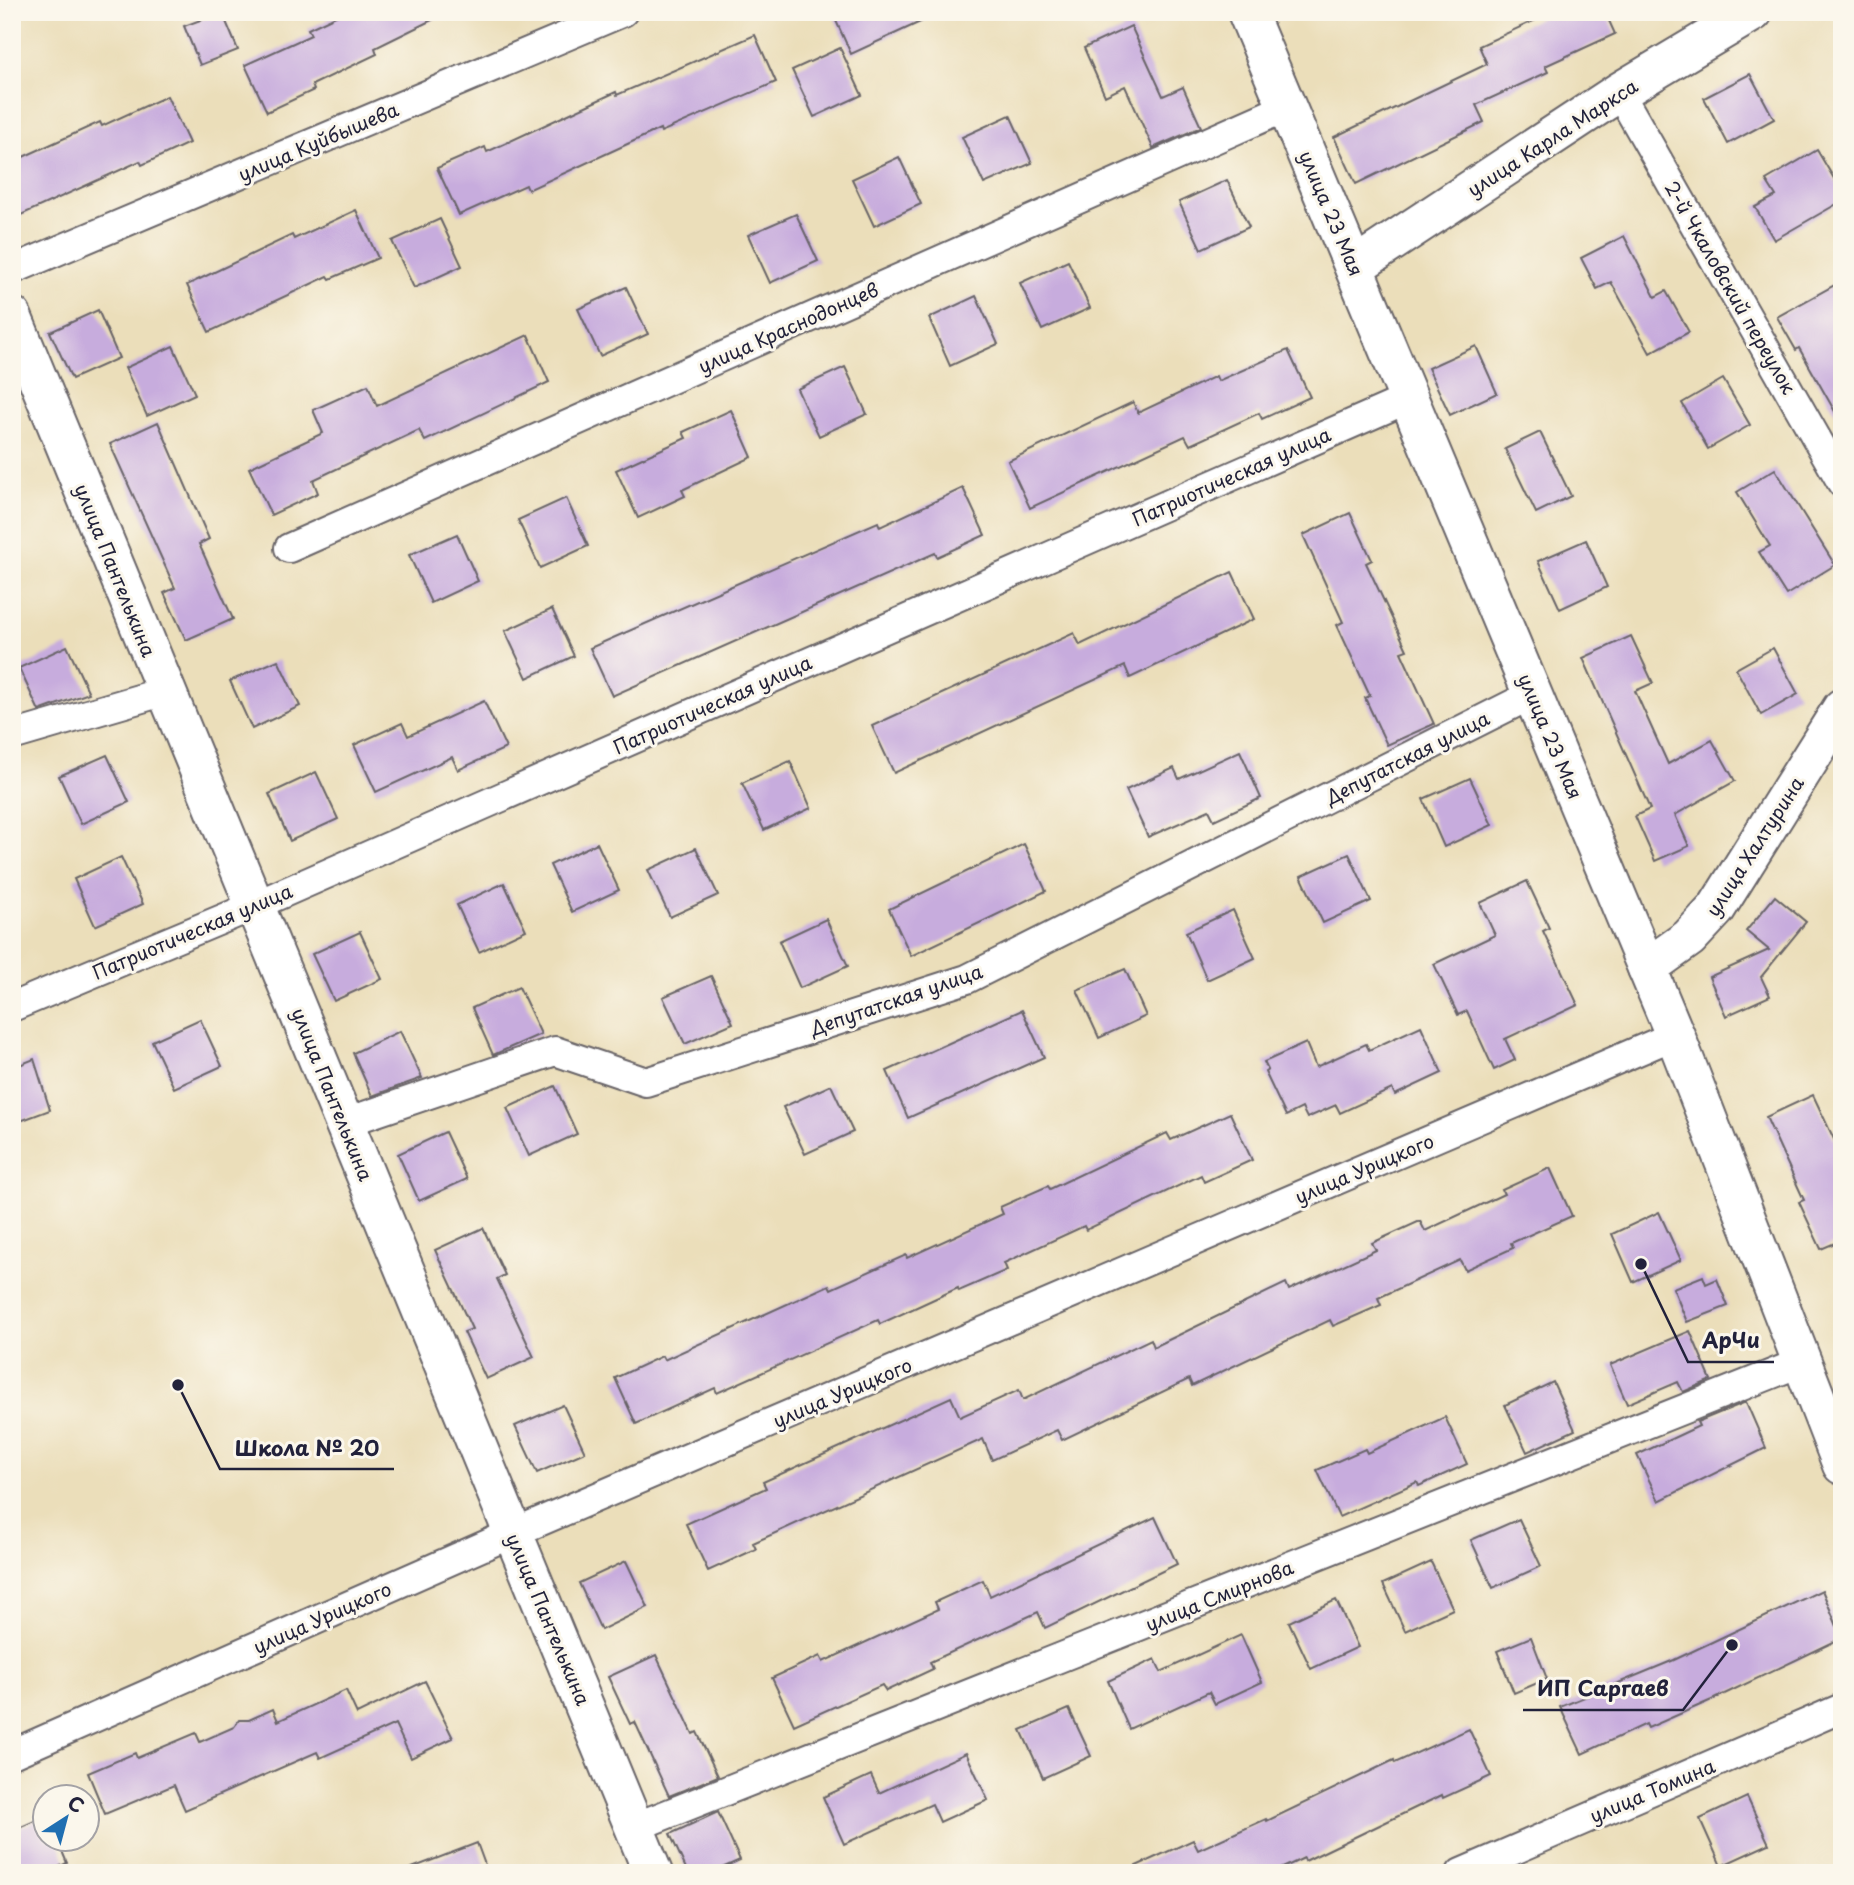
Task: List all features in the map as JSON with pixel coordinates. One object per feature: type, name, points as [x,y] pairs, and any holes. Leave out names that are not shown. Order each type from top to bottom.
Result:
[{"type":"main road","name":"улица 23 Мая","points":[[1247,12],[1675,1035],[1842,1465]]},
{"type":"main road","name":"улица Карла Маркса","points":[[1354,267],[1619,92],[1754,12]]},
{"type":"main road","name":"улица Пантелькина","points":[[12,316],[653,1873]]},
{"type":"main road","name":"улица Халтурина","points":[[1647,968],[1689,938],[1716,909],[1842,708]]},
{"type":"street","name":"улица Куйбышева","points":[[12,270],[623,12]]},
{"type":"street","name":"2-й Чкаловский переулок","points":[[1619,92],[1842,483]]},
{"type":"street","name":"улица Краснодонцев","points":[[289,548],[1287,107]]},
{"type":"street","name":"Патриотическая улица","points":[[12,1007],[256,905],[1410,398]]},
{"type":"street","points":[[12,737],[166,691]]},
{"type":"street","name":"Депутатская улица","points":[[344,1123],[555,1051],[646,1082],[967,979],[1533,694]]},
{"type":"street","name":"улица Урицкого","points":[[12,1754],[513,1533],[1675,1035]]},
{"type":"street","name":"улица Смирнова","points":[[635,1827],[1802,1362]]},
{"type":"street","name":"улица Томина","points":[[1461,1873],[1842,1708]]},
{"type":"building","points":[[222,12],[238,50],[200,65],[184,26]]},
{"type":"building","points":[[344,12],[448,12],[375,48],[377,54],[312,85],[314,90],[267,112],[245,65],[311,35],[308,29]]},
{"type":"building","points":[[832,12],[942,12],[851,54]]},
{"type":"building","points":[[1553,12],[1605,12],[1615,34],[1545,66],[1548,72],[1476,105],[1484,122],[1356,184],[1334,137],[1487,64],[1479,46]]},
{"type":"building","points":[[1131,26],[1163,96],[1183,87],[1201,127],[1153,148],[1125,86],[1105,96],[1084,48]]},
{"type":"building","points":[[755,35],[776,82],[661,132],[660,129],[528,190],[526,185],[459,215],[437,168],[485,147],[487,152],[616,92],[617,95]]},
{"type":"building","points":[[840,48],[862,95],[814,117],[792,70]]},
{"type":"building","points":[[1750,74],[1774,119],[1728,144],[1704,98]]},
{"type":"building","points":[[167,96],[189,143],[142,165],[140,161],[12,219],[12,162],[100,122],[102,126]]},
{"type":"building","points":[[1010,115],[1032,163],[984,184],[962,137]]},
{"type":"building","points":[[1817,150],[1842,192],[1842,201],[1774,240],[1755,207],[1776,196],[1766,180]]},
{"type":"building","points":[[899,157],[921,204],[874,226],[852,179]]},
{"type":"building","points":[[1227,180],[1249,227],[1201,249],[1179,202]]},
{"type":"building","points":[[356,210],[378,258],[330,279],[328,276],[209,332],[187,285],[292,235],[294,239]]},
{"type":"building","points":[[796,214],[818,261],[770,283],[748,235]]},
{"type":"building","points":[[440,219],[462,266],[414,288],[392,241]]},
{"type":"building","points":[[1624,236],[1655,297],[1666,291],[1689,332],[1650,353],[1611,282],[1597,289],[1581,258]]},
{"type":"building","points":[[1068,261],[1090,308],[1042,330],[1020,283]]},
{"type":"building","points":[[1842,281],[1842,424],[1799,348],[1796,350],[1777,317]]},
{"type":"building","points":[[626,287],[648,334],[600,356],[578,309]]},
{"type":"building","points":[[976,296],[998,344],[950,366],[929,318]]},
{"type":"building","points":[[98,310],[119,358],[72,379],[50,332]]},
{"type":"building","points":[[528,335],[549,382],[425,441],[419,430],[313,480],[318,493],[271,515],[249,468],[323,433],[313,410],[368,385],[377,406]]},
{"type":"building","points":[[173,346],[195,394],[147,416],[125,368]]},
{"type":"building","points":[[1476,346],[1497,393],[1450,415],[1428,368]]},
{"type":"building","points":[[1288,350],[1310,397],[1262,419],[1259,413],[1190,445],[1185,436],[1030,508],[1008,461],[1133,402],[1138,413],[1216,376],[1218,381]]},
{"type":"building","points":[[845,367],[867,414],[819,436],[797,389]]},
{"type":"building","points":[[1723,379],[1750,425],[1708,449],[1682,403]]},
{"type":"building","points":[[731,410],[752,457],[682,490],[685,496],[638,518],[616,470],[686,438],[683,432]]},
{"type":"building","points":[[158,422],[209,539],[199,544],[233,619],[186,640],[164,593],[175,588],[110,444]]},
{"type":"building","points":[[1540,432],[1571,496],[1536,513],[1505,449]]},
{"type":"building","points":[[1775,469],[1835,565],[1786,595],[1759,552],[1770,546],[1737,492]]},
{"type":"building","points":[[963,488],[985,535],[937,557],[935,553],[612,696],[590,648],[878,522],[880,527]]},
{"type":"building","points":[[566,498],[588,546],[540,568],[518,520]]},
{"type":"building","points":[[1350,513],[1372,560],[1366,563],[1407,650],[1401,652],[1434,724],[1387,745],[1365,698],[1370,696],[1337,625],[1343,622],[1303,535]]},
{"type":"building","points":[[457,534],[478,581],[431,603],[409,555]]},
{"type":"building","points":[[1586,540],[1607,587],[1560,609],[1538,561]]},
{"type":"building","points":[[1232,572],[1254,619],[1130,678],[1125,666],[894,773],[872,726],[1074,633],[1080,645]]},
{"type":"building","points":[[552,609],[574,656],[527,678],[505,631]]},
{"type":"building","points":[[1631,636],[1653,683],[1635,691],[1668,764],[1712,740],[1735,781],[1675,815],[1689,846],[1655,861],[1635,816],[1650,809],[1583,658]]},
{"type":"building","points":[[67,646],[89,693],[39,711],[19,668]]},
{"type":"building","points":[[1773,648],[1798,694],[1761,715],[1736,669]]},
{"type":"building","points":[[278,660],[300,706],[252,729],[230,681]]},
{"type":"building","points":[[484,701],[506,748],[458,770],[452,757],[376,792],[354,745],[402,723],[408,736]]},
{"type":"building","points":[[1240,751],[1261,798],[1214,820],[1209,810],[1148,837],[1126,790],[1174,768],[1179,779]]},
{"type":"building","points":[[107,755],[129,802],[81,824],[59,776]]},
{"type":"building","points":[[790,761],[811,808],[764,830],[742,783]]},
{"type":"building","points":[[316,772],[338,819],[290,841],[269,794]]},
{"type":"building","points":[[1470,778],[1492,825],[1444,847],[1423,799]]},
{"type":"building","points":[[597,843],[619,890],[572,912],[550,865]]},
{"type":"building","points":[[1024,844],[1046,891],[911,956],[889,909]]},
{"type":"building","points":[[696,848],[718,895],[670,917],[648,870]]},
{"type":"building","points":[[1349,854],[1371,901],[1323,923],[1301,876]]},
{"type":"building","points":[[121,857],[143,904],[95,926],[74,879]]},
{"type":"building","points":[[1527,881],[1549,928],[1543,931],[1578,1005],[1505,1039],[1515,1060],[1494,1070],[1467,1011],[1458,1015],[1434,964],[1495,935],[1480,903]]},
{"type":"building","points":[[504,883],[526,930],[479,952],[457,905]]},
{"type":"building","points":[[1775,896],[1806,922],[1761,977],[1770,996],[1726,1016],[1709,977],[1769,950],[1746,931]]},
{"type":"building","points":[[1233,910],[1255,958],[1207,980],[1186,932]]},
{"type":"building","points":[[826,919],[848,966],[800,988],[779,941]]},
{"type":"building","points":[[360,932],[382,979],[334,1001],[312,954]]},
{"type":"building","points":[[1125,969],[1146,1016],[1099,1038],[1077,990]]},
{"type":"building","points":[[711,976],[733,1023],[685,1044],[663,997]]},
{"type":"building","points":[[519,987],[541,1034],[493,1055],[472,1008]]},
{"type":"building","points":[[1022,1010],[1044,1057],[908,1118],[887,1071]]},
{"type":"building","points":[[200,1019],[222,1066],[174,1088],[152,1041]]},
{"type":"building","points":[[1421,1026],[1442,1073],[1395,1095],[1392,1089],[1340,1113],[1336,1105],[1307,1118],[1302,1108],[1286,1116],[1265,1072],[1268,1070],[1264,1062],[1306,1043],[1316,1067],[1366,1044],[1369,1050]]},
{"type":"building","points":[[400,1031],[422,1078],[372,1096],[353,1053]]},
{"type":"building","points":[[34,1059],[50,1110],[12,1124],[12,1068]]},
{"type":"building","points":[[831,1085],[853,1132],[805,1154],[783,1107]]},
{"type":"building","points":[[555,1086],[577,1134],[529,1156],[507,1108]]},
{"type":"building","points":[[1813,1095],[1842,1156],[1842,1240],[1821,1249],[1799,1202],[1804,1200],[1766,1117]]},
{"type":"building","points":[[1230,1113],[1252,1160],[1204,1182],[1201,1175],[1086,1230],[1084,1226],[1004,1263],[1007,1270],[959,1291],[958,1288],[880,1324],[878,1320],[717,1393],[715,1388],[636,1424],[615,1378],[662,1356],[664,1360],[829,1285],[831,1289],[906,1255],[907,1258],[1003,1214],[1000,1207],[1048,1186],[1050,1189],[1167,1133],[1171,1140]]},
{"type":"building","points":[[445,1132],[467,1179],[419,1201],[398,1154]]},
{"type":"building","points":[[1550,1168],[1572,1216],[1511,1243],[1513,1248],[1465,1270],[1460,1260],[1378,1298],[1381,1305],[1333,1326],[1330,1320],[1192,1386],[1189,1379],[1062,1440],[1057,1430],[992,1460],[983,1439],[753,1543],[756,1549],[708,1571],[686,1524],[766,1488],[763,1482],[951,1397],[960,1417],[1019,1390],[1023,1400],[1151,1339],[1154,1347],[1286,1283],[1289,1290],[1376,1250],[1372,1243],[1420,1221],[1425,1231],[1504,1194],[1502,1190]]},
{"type":"building","points":[[1659,1212],[1681,1260],[1633,1282],[1612,1234]]},
{"type":"building","points":[[483,1228],[505,1275],[497,1279],[534,1357],[486,1379],[464,1332],[472,1329],[435,1250]]},
{"type":"building","points":[[1703,1276],[1706,1284],[1717,1279],[1728,1306],[1687,1322],[1673,1288]]},
{"type":"building","points":[[1690,1331],[1711,1380],[1683,1392],[1678,1382],[1627,1404],[1610,1365]]},
{"type":"building","points":[[1553,1382],[1575,1430],[1527,1452],[1505,1405]]},
{"type":"building","points":[[1746,1402],[1766,1448],[1659,1501],[1637,1455],[1699,1426],[1697,1422]]},
{"type":"building","points":[[563,1405],[585,1452],[537,1473],[515,1426]]},
{"type":"building","points":[[1445,1417],[1467,1464],[1419,1486],[1417,1482],[1339,1517],[1317,1470],[1365,1449],[1367,1453]]},
{"type":"building","points":[[1155,1517],[1177,1564],[1045,1628],[1038,1612],[930,1662],[933,1669],[886,1691],[882,1685],[794,1725],[772,1678],[820,1656],[823,1662],[938,1609],[935,1602],[983,1580],[990,1596]]},
{"type":"building","points":[[1519,1519],[1541,1566],[1493,1588],[1471,1540]]},
{"type":"building","points":[[626,1561],[648,1607],[601,1630],[579,1583]]},
{"type":"building","points":[[1431,1562],[1453,1609],[1405,1631],[1383,1584]]},
{"type":"building","points":[[1822,1590],[1842,1638],[1714,1699],[1648,1728],[1646,1724],[1582,1754],[1560,1707],[1674,1660]]},
{"type":"building","points":[[1336,1600],[1358,1647],[1311,1669],[1289,1622]]},
{"type":"building","points":[[1241,1635],[1262,1682],[1215,1704],[1209,1692],[1129,1729],[1108,1681],[1155,1659],[1161,1672]]},
{"type":"building","points":[[1531,1637],[1547,1679],[1514,1693],[1497,1651]]},
{"type":"building","points":[[656,1655],[693,1734],[697,1732],[718,1776],[669,1796],[635,1722],[630,1724],[608,1677]]},
{"type":"building","points":[[425,1681],[453,1738],[411,1758],[395,1724],[320,1758],[317,1752],[185,1810],[174,1785],[105,1814],[102,1807],[102,1784],[93,1784],[88,1773],[135,1753],[137,1758],[196,1733],[200,1742],[234,1727],[239,1720],[249,1720],[273,1709],[278,1721],[346,1690],[357,1714]]},
{"type":"building","points":[[1069,1709],[1091,1756],[1043,1778],[1021,1730]]},
{"type":"building","points":[[1469,1729],[1491,1776],[1443,1798],[1442,1795],[1305,1861],[1304,1858],[1272,1873],[1121,1873],[1193,1840],[1198,1850],[1266,1819],[1267,1821],[1394,1760],[1395,1763]]},
{"type":"building","points":[[966,1753],[988,1800],[940,1822],[932,1804],[844,1844],[823,1797],[871,1775],[879,1793]]},
{"type":"building","points":[[1747,1797],[1769,1844],[1721,1866],[1700,1819]]},
{"type":"building","points":[[718,1812],[740,1860],[711,1873],[688,1873],[670,1834]]},
{"type":"building","points":[[32,1822],[32,1854],[63,1854],[67,1863],[46,1873],[12,1873],[12,1831]]},
{"type":"building","points":[[477,1843],[488,1873],[404,1871]]},
{"type":"place","name":"АрЧи","points":[[1641,1264]]},
{"type":"place","name":"Школа № 20","points":[[178,1385]]},
{"type":"place","name":"ИП Саргаев","points":[[1732,1645]]}]
